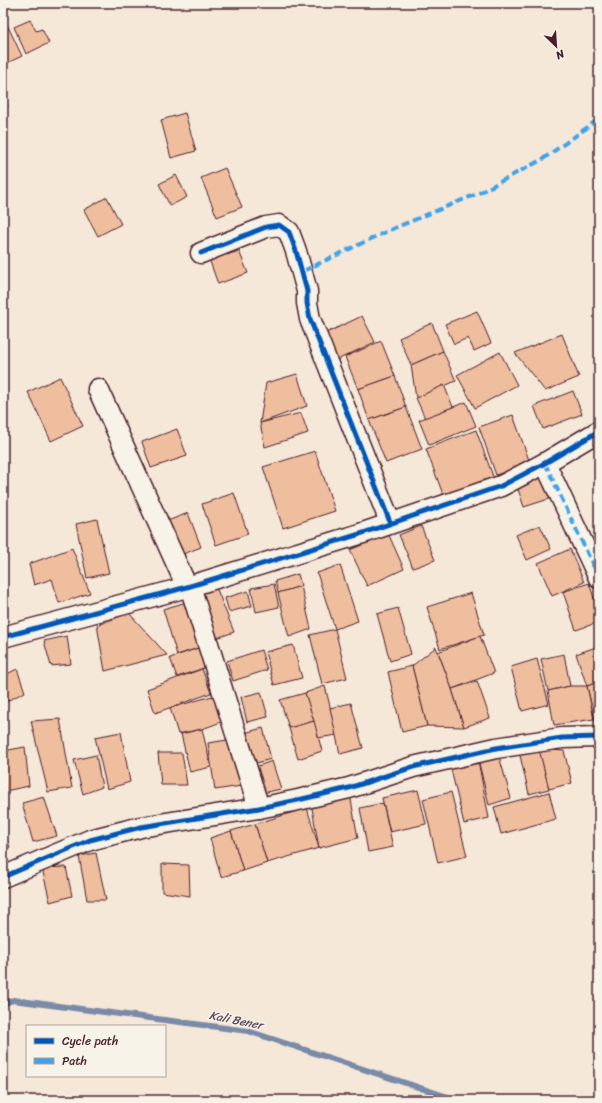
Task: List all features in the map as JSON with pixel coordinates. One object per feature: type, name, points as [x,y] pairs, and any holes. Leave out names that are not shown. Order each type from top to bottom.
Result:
[{"type":"street","points":[[201,253],[266,227],[279,224],[289,232],[303,272],[310,318],[390,522]]},
{"type":"street","points":[[98,389],[188,587],[259,808]]},
{"type":"street","points":[[3,637],[188,587],[360,534],[390,522],[501,486],[545,463],[599,431]]},
{"type":"street","points":[[545,463],[599,578]]},
{"type":"street","points":[[3,877],[90,840],[141,827],[259,808],[349,788],[413,767],[496,748],[562,738],[599,737]]},
{"type":"building","points":[[3,16],[22,56],[3,65]]},
{"type":"building","points":[[30,20],[36,31],[42,29],[49,43],[26,54],[14,27]]},
{"type":"building","points":[[3,96],[8,107],[3,109]]},
{"type":"building","points":[[185,113],[196,151],[171,158],[161,120]]},
{"type":"building","points":[[225,168],[242,207],[217,217],[201,178]]},
{"type":"building","points":[[176,175],[187,197],[170,206],[159,184]]},
{"type":"building","points":[[107,197],[121,224],[98,236],[84,210]]},
{"type":"building","points":[[224,247],[227,255],[239,251],[248,273],[218,284],[207,253]]},
{"type":"building","points":[[477,311],[491,343],[474,351],[468,338],[454,344],[445,324]]},
{"type":"building","points":[[362,316],[375,342],[337,360],[324,334]]},
{"type":"building","points":[[432,323],[443,351],[411,365],[399,338]]},
{"type":"building","points":[[562,334],[579,377],[545,391],[515,353]]},
{"type":"building","points":[[381,341],[395,376],[358,389],[345,357]]},
{"type":"building","points":[[443,351],[456,381],[416,398],[411,365]]},
{"type":"building","points":[[500,352],[517,385],[475,408],[457,375]]},
{"type":"building","points":[[297,374],[307,406],[260,423],[266,383]]},
{"type":"building","points":[[395,376],[406,407],[369,420],[358,389]]},
{"type":"building","points":[[60,377],[83,426],[51,441],[28,392]]},
{"type":"building","points":[[444,385],[453,407],[425,418],[416,398]]},
{"type":"building","points":[[573,391],[582,414],[543,429],[534,406]]},
{"type":"building","points":[[466,402],[476,426],[429,445],[419,420]]},
{"type":"building","points":[[406,407],[422,449],[386,463],[369,420]]},
{"type":"building","points":[[301,413],[308,433],[265,447],[260,423]]},
{"type":"building","points":[[513,415],[530,463],[496,475],[479,427]]},
{"type":"building","points":[[177,429],[187,456],[151,468],[142,442]]},
{"type":"building","points":[[476,430],[494,479],[444,497],[426,449]]},
{"type":"building","points":[[315,451],[335,511],[283,528],[263,467]]},
{"type":"building","points":[[546,469],[555,497],[524,507],[515,480]]},
{"type":"building","points":[[234,493],[248,534],[216,545],[202,504]]},
{"type":"building","points":[[188,513],[201,547],[173,558],[160,524]]},
{"type":"building","points":[[97,519],[109,573],[87,578],[76,524]]},
{"type":"building","points":[[540,525],[551,549],[527,560],[516,535]]},
{"type":"building","points":[[421,526],[435,560],[413,568],[399,535]]},
{"type":"building","points":[[388,533],[404,569],[367,586],[350,550]]},
{"type":"building","points":[[72,548],[90,593],[59,603],[52,579],[34,585],[29,564]]},
{"type":"building","points":[[570,549],[584,582],[552,596],[538,563]]},
{"type":"building","points":[[340,565],[358,621],[335,629],[317,573]]},
{"type":"building","points":[[298,574],[301,586],[278,593],[275,581]]},
{"type":"building","points":[[589,583],[599,613],[599,622],[576,630],[563,592]]},
{"type":"building","points":[[274,584],[279,607],[256,612],[251,588]]},
{"type":"building","points":[[301,586],[311,629],[289,637],[278,593]]},
{"type":"building","points":[[216,587],[234,632],[211,640],[193,595]]},
{"type":"building","points":[[248,591],[252,606],[229,612],[225,598]]},
{"type":"building","points":[[471,593],[484,635],[440,649],[427,607]]},
{"type":"building","points":[[190,601],[204,646],[177,655],[163,609]]},
{"type":"building","points":[[398,608],[411,654],[390,661],[377,614]]},
{"type":"building","points":[[129,613],[167,655],[105,671],[97,625]]},
{"type":"building","points":[[335,629],[347,678],[322,684],[310,635]]},
{"type":"building","points":[[67,636],[71,664],[51,666],[44,641]]},
{"type":"building","points":[[480,636],[494,673],[452,689],[438,652]]},
{"type":"building","points":[[293,645],[302,678],[274,685],[265,652]]},
{"type":"building","points":[[204,646],[210,666],[177,677],[170,658]]},
{"type":"building","points":[[599,646],[599,682],[587,686],[576,654]]},
{"type":"building","points":[[436,647],[452,689],[464,727],[427,726],[412,666]]},
{"type":"building","points":[[261,650],[267,670],[233,681],[227,661]]},
{"type":"building","points":[[564,654],[570,686],[548,691],[541,659]]},
{"type":"building","points":[[537,659],[549,704],[522,711],[511,667]]},
{"type":"building","points":[[412,666],[427,726],[402,732],[388,672]]},
{"type":"building","points":[[17,669],[25,692],[3,703],[3,676]]},
{"type":"building","points":[[202,669],[211,693],[155,713],[147,689]]},
{"type":"building","points":[[477,681],[490,718],[464,727],[452,689]]},
{"type":"building","points":[[599,682],[599,724],[596,725],[587,686]]},
{"type":"building","points":[[325,686],[337,735],[318,738],[305,693]]},
{"type":"building","points":[[570,686],[587,686],[594,719],[554,725],[548,691]]},
{"type":"building","points":[[261,692],[268,717],[247,722],[241,697]]},
{"type":"building","points":[[305,693],[314,721],[289,728],[280,700]]},
{"type":"building","points":[[216,695],[224,721],[202,729],[178,734],[170,708]]},
{"type":"building","points":[[351,703],[363,748],[340,754],[330,708]]},
{"type":"building","points":[[60,719],[72,788],[48,792],[31,721]]},
{"type":"building","points":[[314,721],[322,751],[298,759],[289,728]]},
{"type":"building","points":[[263,728],[271,759],[249,765],[240,734]]},
{"type":"building","points":[[202,729],[211,767],[190,772],[181,734]]},
{"type":"building","points":[[121,732],[130,782],[107,789],[95,737]]},
{"type":"building","points":[[234,739],[241,786],[215,790],[208,743]]},
{"type":"building","points":[[538,743],[549,789],[529,794],[518,747]]},
{"type":"building","points":[[25,747],[29,786],[5,791],[3,751]]},
{"type":"building","points":[[497,749],[511,798],[489,805],[477,755]]},
{"type":"building","points":[[539,749],[564,751],[572,783],[549,789]]},
{"type":"building","points":[[158,753],[182,753],[187,785],[161,785]]},
{"type":"building","points":[[96,755],[102,787],[83,794],[74,760]]},
{"type":"building","points":[[477,755],[489,818],[464,824],[449,761]]},
{"type":"building","points":[[272,761],[281,789],[258,794],[250,769]]},
{"type":"building","points":[[349,789],[358,838],[319,848],[310,797]]},
{"type":"building","points":[[418,790],[426,824],[390,832],[382,798]]},
{"type":"building","points":[[451,792],[467,856],[438,863],[423,799]]},
{"type":"building","points":[[549,792],[556,819],[501,834],[494,807]]},
{"type":"building","points":[[44,797],[57,836],[33,842],[22,803]]},
{"type":"building","points":[[383,803],[393,847],[368,852],[360,808]]},
{"type":"building","points":[[307,808],[319,848],[267,863],[255,824]]},
{"type":"building","points":[[255,824],[267,863],[243,871],[231,831]]},
{"type":"building","points":[[3,831],[10,847],[3,851]]},
{"type":"building","points":[[231,831],[243,871],[221,877],[210,838]]},
{"type":"building","points":[[96,853],[106,900],[87,900],[79,856]]},
{"type":"building","points":[[162,864],[189,865],[190,896],[162,892]]},
{"type":"building","points":[[66,867],[72,896],[50,902],[42,868]]},
{"type":"waterway","name":"Kali Bener","points":[[3,1004],[13,1000],[248,1031],[457,1100]]},
{"type":"marked path","points":[[303,271],[392,229],[477,194],[543,159],[599,119]]},
{"type":"marked path","points":[[545,463],[599,578]]},
{"type":"cycle path","points":[[201,253],[266,227],[279,225],[289,232],[307,291],[307,303],[310,319],[390,522]]},
{"type":"cycle path","points":[[3,637],[187,587],[360,534],[501,486],[545,463],[599,431]]},
{"type":"cycle path","points":[[3,877],[90,840],[141,827],[259,808],[298,800],[349,788],[413,767],[496,748],[562,738],[599,737]]}]
